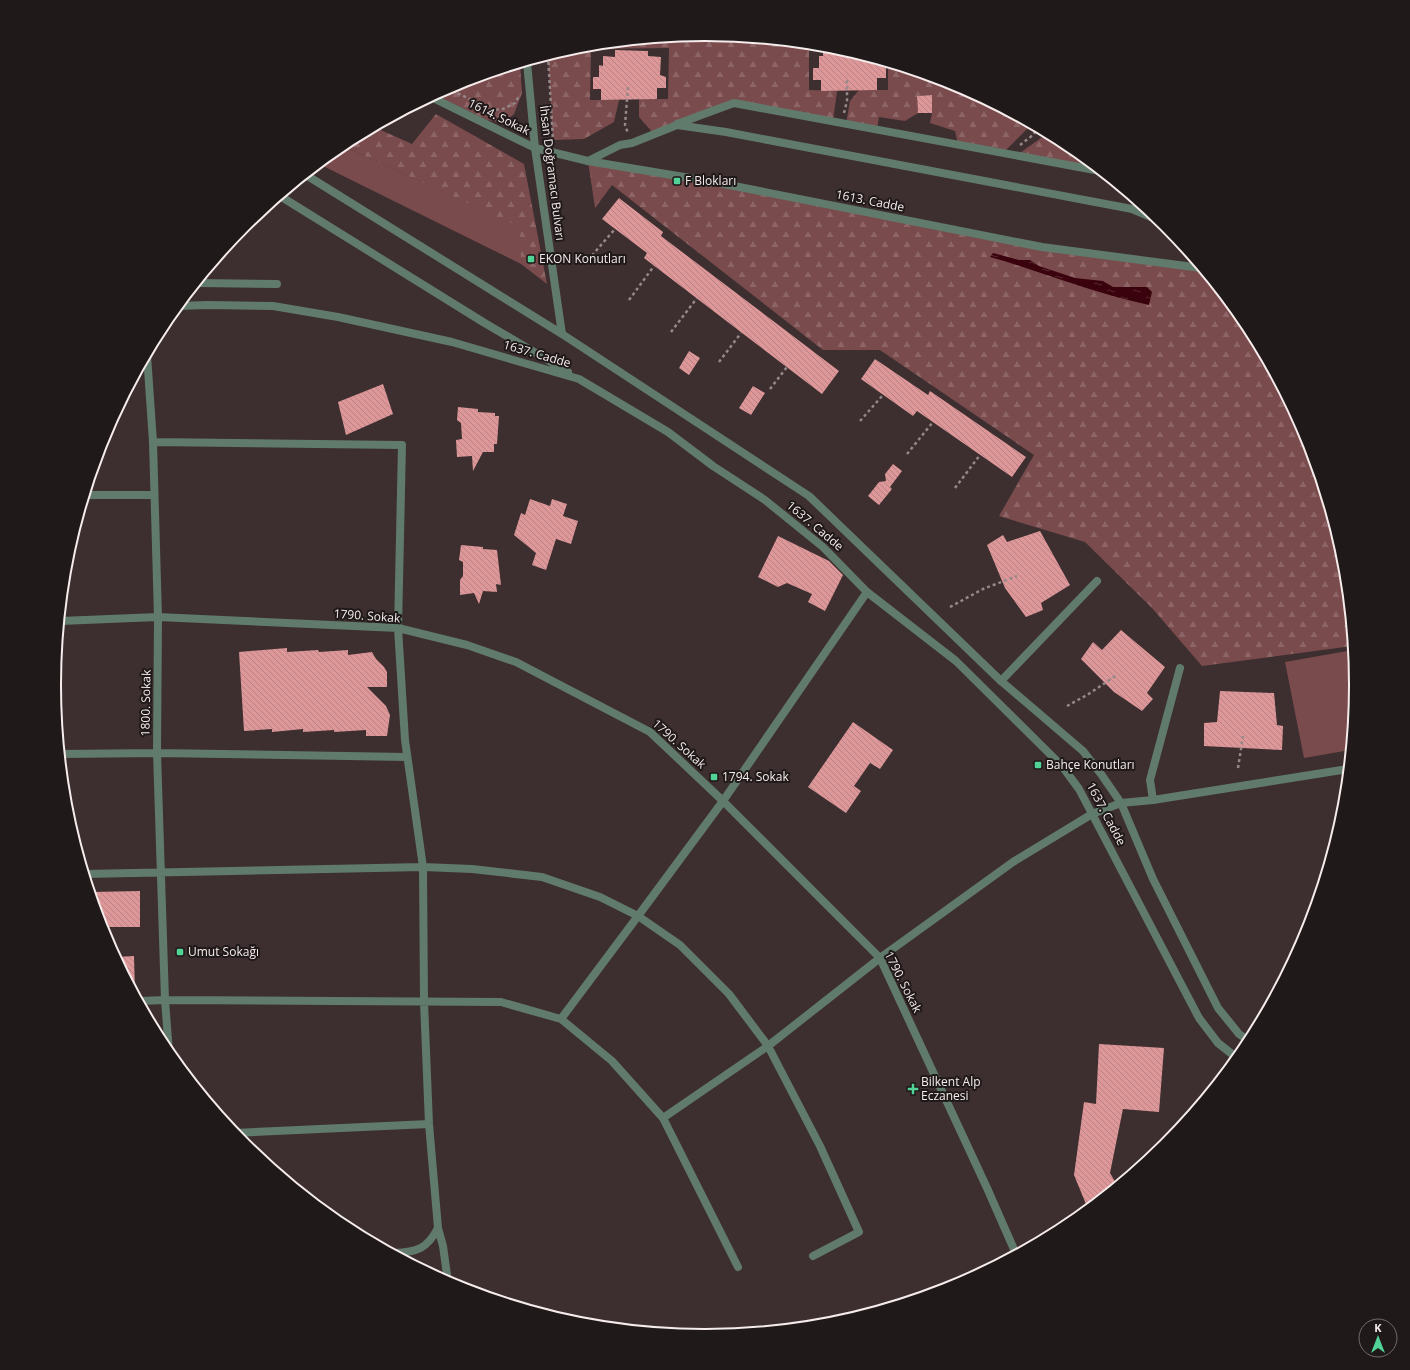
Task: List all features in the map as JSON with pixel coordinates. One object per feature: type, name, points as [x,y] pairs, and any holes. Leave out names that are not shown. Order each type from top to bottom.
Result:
[{"type":"street","name":"İhsan Doğramacı Bulvarı","points":[[527,66],[535,148],[562,334]]},
{"type":"street","name":"1614. Sokak","points":[[437,100],[535,148]]},
{"type":"street","points":[[588,161],[620,145],[632,143],[734,103],[1090,169]]},
{"type":"street","points":[[676,125],[737,135],[1132,209],[1143,214]]},
{"type":"street","name":"1613. Cadde","points":[[535,148],[588,161],[714,182],[1042,248],[1195,267]]},
{"type":"street","name":"1637. Cadde","points":[[309,177],[562,334],[809,496],[1001,681],[1083,751],[1121,803],[1153,879],[1218,1008],[1239,1034],[1244,1037]]},
{"type":"street","points":[[283,198],[483,322],[579,379]]},
{"type":"street","points":[[202,283],[277,284]]},
{"type":"street","name":"1637. Cadde","points":[[185,306],[273,306],[338,317],[452,342],[579,379],[668,432],[713,466],[765,500],[823,547],[867,592],[956,661],[1062,766],[1079,789],[1199,1018],[1218,1043],[1232,1054]]},
{"type":"street","name":"1800. Sokak","points":[[147,362],[153,442],[158,617],[157,753],[165,1000],[168,1040]]},
{"type":"street","points":[[153,442],[402,445],[398,628],[405,740],[423,867],[424,1002],[429,1124],[438,1228],[443,1246],[447,1275]]},
{"type":"street","points":[[90,495],[154,495]]},
{"type":"street","points":[[1001,681],[1097,580]]},
{"type":"street","points":[[562,1019],[723,801],[867,592]]},
{"type":"street","name":"1790. Sokak","points":[[65,621],[158,617],[398,628],[468,645],[516,662],[603,706],[650,732],[723,801],[880,958],[1014,1250]]},
{"type":"street","points":[[1153,800],[1150,780],[1180,668]]},
{"type":"street","points":[[65,754],[157,753],[408,756]]},
{"type":"street","points":[[663,1118],[768,1046],[880,958],[1012,862],[1092,814],[1121,803],[1153,800],[1343,770]]},
{"type":"street","points":[[90,874],[423,867],[472,869],[542,876],[600,898],[638,916],[680,945],[729,994],[768,1046],[820,1146],[859,1232],[813,1256]]},
{"type":"street","points":[[144,1001],[501,1002],[562,1019],[612,1061],[663,1118],[738,1267]]},
{"type":"street","points":[[243,1133],[429,1124]]},
{"type":"street","points":[[400,1252],[418,1250],[431,1241],[438,1228]]},
{"type":"path","points":[[548,60],[553,140]]},
{"type":"path","points":[[842,123],[847,101],[847,78]]},
{"type":"path","points":[[628,87],[625,125],[632,143]]},
{"type":"path","points":[[455,92],[492,110],[503,109],[515,103],[520,96]]},
{"type":"path","points":[[1008,154],[1035,132]]},
{"type":"path","points":[[588,260],[615,229]]},
{"type":"path","points":[[629,300],[654,266]]},
{"type":"path","points":[[671,332],[696,298]]},
{"type":"path","points":[[719,362],[741,333]]},
{"type":"path","points":[[770,389],[787,368]]},
{"type":"path","points":[[860,421],[883,395]]},
{"type":"path","points":[[907,454],[933,422]]},
{"type":"path","points":[[954,488],[980,455]]},
{"type":"path","points":[[950,608],[983,589],[1017,576]]},
{"type":"path","points":[[1067,706],[1117,675]]},
{"type":"path","points":[[1238,768],[1243,736]]},
{"type":"green space","points":[[705,41],[747,42],[809,50],[809,90],[837,91],[833,121],[734,103],[654,134],[639,117],[639,99],[668,99],[669,48],[609,49],[663,42]]},
{"type":"green space","points":[[591,51],[590,100],[619,100],[614,122],[584,139],[553,140],[548,60]]},
{"type":"green space","points":[[520,68],[522,93],[514,114],[503,123],[487,120],[441,98],[498,75]]},
{"type":"green space","points":[[888,68],[951,90],[990,107],[1028,128],[1003,153],[958,145],[955,131],[930,123],[932,113],[931,95],[917,96],[918,113],[905,121],[879,117],[877,129],[846,124],[850,101],[859,90],[888,90]]},
{"type":"green space","points":[[436,114],[524,164],[547,284],[521,264],[520,227],[349,149],[379,129],[412,144]]},
{"type":"green space","points":[[1043,137],[1090,169],[1017,155]]},
{"type":"green space","points":[[349,149],[521,227],[521,264],[324,166]]},
{"type":"green space","points":[[588,161],[1041,247],[1195,267],[1216,293],[1263,363],[1283,400],[1300,439],[1315,478],[1337,559],[1348,647],[1202,666],[1152,608],[1085,542],[999,516],[1034,455],[880,350],[823,350],[612,185],[595,208]]},
{"type":"green space","points":[[1348,651],[1348,727],[1345,751],[1304,758],[1285,662]]},
{"type":"water","points":[[993,253],[1019,260],[1030,260],[1039,266],[1075,278],[1103,281],[1113,287],[1147,287],[1152,292],[1149,305],[1089,289],[990,257]]},
{"type":"building","points":[[615,50],[648,51],[648,56],[661,57],[660,75],[666,77],[666,88],[657,88],[657,99],[601,100],[601,89],[593,89],[593,77],[599,77],[599,65],[603,66],[603,56],[615,57]]},
{"type":"building","points":[[823,52],[831,53],[881,66],[886,68],[886,78],[877,78],[877,90],[821,91],[821,80],[813,80],[813,68],[819,68],[819,56],[823,56]]},
{"type":"building","points":[[932,95],[932,113],[918,113],[917,96]]},
{"type":"building","points":[[619,198],[663,232],[661,236],[839,371],[822,394],[644,258],[647,253],[602,219]]},
{"type":"building","points":[[689,351],[700,358],[689,375],[679,368]]},
{"type":"building","points":[[875,359],[928,395],[930,391],[1026,457],[1012,477],[917,411],[913,416],[861,379]]},
{"type":"building","points":[[383,384],[393,414],[346,435],[338,402]]},
{"type":"building","points":[[753,386],[765,393],[751,415],[739,408]]},
{"type":"building","points":[[458,407],[478,409],[478,412],[495,413],[495,416],[499,416],[497,444],[494,444],[494,452],[483,452],[473,471],[472,456],[457,457],[456,440],[462,439],[461,423],[457,420]]},
{"type":"building","points":[[893,464],[902,471],[890,487],[892,489],[879,505],[868,496],[879,482],[886,481],[885,474]]},
{"type":"building","points":[[530,499],[550,506],[552,499],[567,504],[563,516],[578,521],[571,544],[556,539],[546,570],[532,565],[536,553],[514,535],[521,513],[525,515]]},
{"type":"building","points":[[1040,531],[1070,585],[1041,603],[1043,610],[1026,617],[1005,588],[987,545],[1003,535],[1007,542]]},
{"type":"building","points":[[778,536],[829,561],[843,575],[825,611],[808,602],[812,594],[787,583],[778,587],[758,577]]},
{"type":"building","points":[[461,545],[497,550],[501,585],[496,584],[497,592],[483,591],[479,604],[474,593],[460,595],[460,580],[463,576],[463,562],[459,560]]},
{"type":"building","points":[[1121,630],[1165,667],[1147,693],[1153,699],[1142,711],[1114,692],[1081,659],[1093,642],[1102,650]]},
{"type":"building","points":[[287,648],[287,652],[348,650],[348,655],[372,652],[387,672],[387,687],[367,687],[386,706],[390,715],[387,736],[366,736],[366,730],[303,732],[303,729],[272,732],[272,729],[244,731],[239,652]]},
{"type":"building","points":[[1220,691],[1274,693],[1277,725],[1283,726],[1282,750],[1204,746],[1204,723],[1217,722]]},
{"type":"building","points":[[853,722],[893,750],[880,769],[870,763],[854,786],[861,791],[846,813],[808,787]]},
{"type":"building","points":[[140,891],[140,927],[108,927],[95,892]]},
{"type":"building","points":[[134,956],[135,984],[127,970],[121,957]]},
{"type":"building","points":[[1099,1044],[1164,1048],[1159,1112],[1123,1109],[1110,1173],[1115,1181],[1086,1204],[1074,1175],[1084,1102],[1096,1104]]},
{"type":"place","name":"F Blokları","points":[[677,181]]},
{"type":"place","name":"EKON Konutları","points":[[531,259]]},
{"type":"place","name":"Bahçe Konutları","points":[[1038,765]]},
{"type":"place","name":"1794. Sokak","points":[[714,777]]},
{"type":"place","name":"Umut Sokağı","points":[[180,952]]},
{"type":"place","name":"Bilkent Alp Eczanesi","points":[[913,1089]]}]
